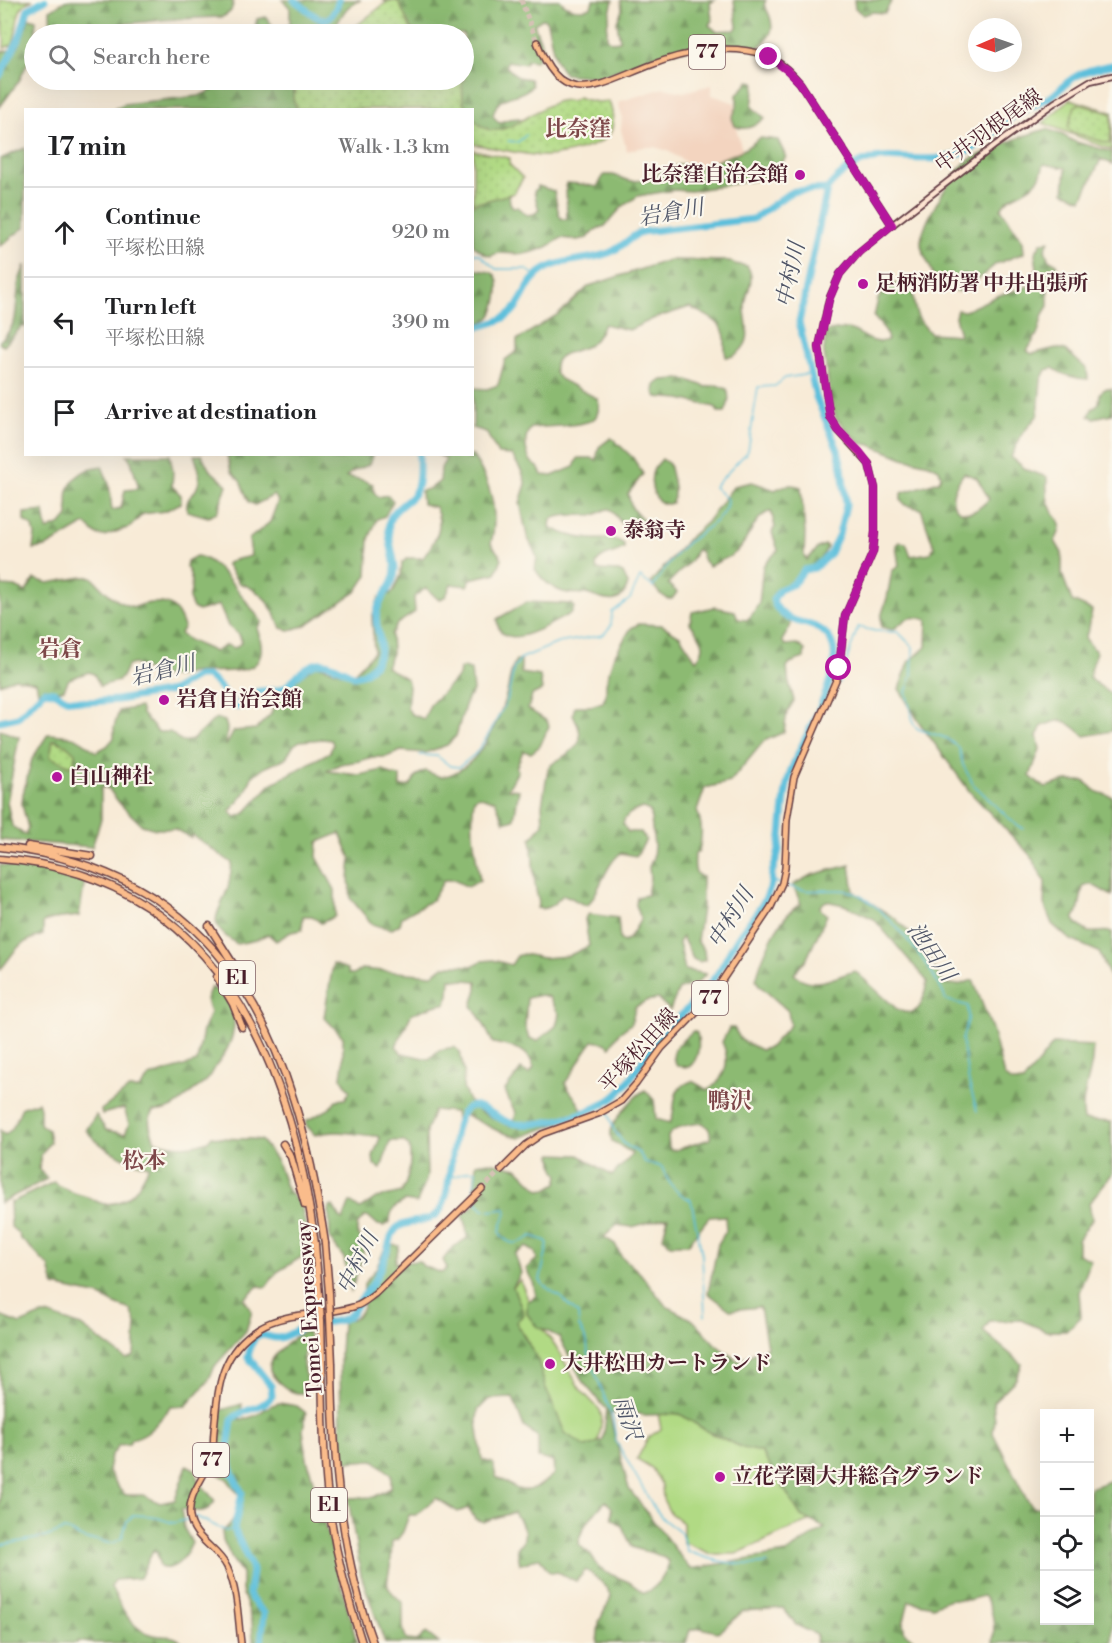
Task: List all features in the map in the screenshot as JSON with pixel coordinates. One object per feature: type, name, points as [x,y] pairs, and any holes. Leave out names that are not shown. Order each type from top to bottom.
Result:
[{"type":"highway","points":[[0,847],[33,847],[92,856]]},
{"type":"highway","name":"Tomei Expressway","points":[[0,847],[52,854],[87,864],[141,889],[177,914],[212,946],[241,984],[267,1031],[287,1079],[310,1159],[325,1243],[338,1496],[354,1582],[373,1643]]},
{"type":"highway","name":"Tomei Expressway","points":[[0,859],[69,870],[104,883],[136,899],[174,926],[203,954],[230,988],[250,1021],[276,1080],[294,1136],[309,1204],[321,1310],[325,1450],[330,1512],[345,1589],[362,1643]]},
{"type":"highway","points":[[136,899],[178,933],[204,959],[226,991],[242,1027]]},
{"type":"highway","points":[[209,926],[262,1014],[275,1042],[287,1079]]},
{"type":"highway","points":[[283,1143],[298,1175],[315,1244]]},
{"type":"main road","name":"77","points":[[537,42],[543,59],[556,77],[577,87],[588,88],[608,84],[666,60],[692,54],[735,50],[765,55],[775,60],[795,76],[892,225]]},
{"type":"main road","name":"中井羽根尾線","points":[[892,225],[1054,103],[1090,81],[1112,76]]},
{"type":"main road","name":"平塚松田線","points":[[501,1170],[526,1145],[542,1134],[605,1111],[625,1098],[666,1043],[712,996],[776,897],[785,868],[787,819],[794,777],[836,680],[845,616],[870,563],[875,532],[875,488],[872,470],[864,455],[838,430],[830,417],[819,347],[829,300],[840,274],[859,252],[892,225]]},
{"type":"main road","name":"77","points":[[241,1643],[233,1584],[227,1566],[198,1534],[190,1515],[190,1501],[194,1490],[212,1457],[217,1391],[228,1360],[241,1341],[268,1323],[296,1316],[344,1310],[367,1300],[482,1189]]},
{"type":"shaded area","points":[[712,85],[712,95],[735,103],[737,132],[744,157],[697,169],[668,151],[654,147],[627,151],[621,130],[622,116],[618,102],[664,88],[683,92]]},
{"type":"green space","points":[[0,0],[33,0],[22,7],[12,45],[4,48],[4,36]]},
{"type":"green space","points":[[233,0],[233,6],[228,14],[222,17],[125,24],[51,24],[50,10],[65,1]]},
{"type":"green space","points":[[283,0],[361,0],[350,6],[337,24],[289,24],[290,8]]},
{"type":"green space","points":[[383,0],[560,0],[578,9],[591,7],[593,0],[613,0],[607,26],[607,38],[612,42],[620,41],[617,22],[622,10],[621,0],[715,0],[710,3],[712,20],[709,25],[716,31],[735,30],[737,27],[734,0],[766,0],[764,5],[772,24],[772,30],[767,40],[755,49],[728,44],[694,48],[661,54],[599,77],[565,74],[554,55],[546,20],[542,19],[534,24],[543,48],[536,61],[527,60],[525,64],[507,61],[506,66],[517,77],[530,79],[532,86],[521,94],[503,99],[495,108],[493,116],[499,123],[519,118],[524,122],[501,133],[474,128],[474,108],[458,108],[458,90],[474,90],[474,24],[403,24],[389,4]]},
{"type":"green space","points":[[854,0],[892,0],[885,13],[872,12],[863,15],[855,8]]},
{"type":"green space","points":[[388,1],[398,1],[409,24],[359,24]]},
{"type":"green space","points":[[266,17],[271,24],[256,24],[257,19]]},
{"type":"green space","points":[[29,18],[36,20],[36,24],[27,24]]},
{"type":"green space","points":[[24,32],[24,70],[0,107],[0,52],[18,48]]},
{"type":"green space","points":[[749,81],[755,82],[752,107],[765,118],[751,127],[739,128],[735,126],[732,118],[737,107],[737,95]]},
{"type":"green space","points":[[212,90],[293,90],[297,108],[115,108],[124,104],[199,96]]},
{"type":"green space","points":[[295,90],[462,90],[463,103],[466,108],[297,108],[293,99]]},
{"type":"green space","points":[[578,97],[593,101],[609,101],[613,121],[612,128],[605,139],[589,147],[547,156],[474,144],[474,119],[484,128],[496,130],[508,127],[560,101],[572,101]]},
{"type":"green space","points":[[1070,99],[1112,112],[1112,150],[1043,123]]},
{"type":"green space","points":[[1079,104],[1112,114],[1110,144],[1072,132],[1068,127],[1075,106]]},
{"type":"green space","points":[[1047,129],[1073,141],[1112,152],[1112,164],[1101,159],[1082,199],[1064,192],[1066,168],[1044,164],[1038,180],[1008,200],[1001,209],[1023,241],[1024,253],[996,264],[964,291],[953,291],[933,277],[921,247],[922,235],[938,200],[953,177],[968,161],[999,146]]},
{"type":"green space","points":[[760,138],[778,140],[786,157],[766,178],[691,191],[674,190],[638,196],[622,207],[605,226],[595,230],[587,238],[578,240],[561,238],[547,247],[523,254],[497,253],[491,256],[474,246],[474,200],[502,193],[509,195],[513,207],[517,207],[527,215],[534,214],[539,210],[534,192],[538,186],[554,191],[559,215],[562,219],[567,219],[567,183],[597,187],[604,175],[613,175],[630,181],[651,180],[662,171],[682,164],[692,168],[701,167],[743,150]]},
{"type":"green space","points":[[24,148],[24,228],[0,246],[0,159]]},
{"type":"green space","points":[[474,150],[510,158],[509,164],[523,178],[514,193],[474,204]]},
{"type":"green space","points":[[1049,241],[1045,249],[1048,259],[1057,264],[1056,276],[1048,285],[1048,306],[1043,314],[1038,333],[1027,351],[1032,354],[1056,348],[1065,350],[1087,369],[1088,379],[1069,376],[1053,368],[1046,370],[1041,380],[1038,415],[1022,434],[1011,457],[1027,470],[1047,477],[1048,501],[1060,523],[1055,541],[1062,553],[1062,574],[1072,601],[1092,610],[1085,638],[1096,652],[1089,678],[1112,695],[1112,731],[1085,736],[1062,721],[1042,726],[1037,736],[1040,749],[1030,776],[1046,787],[1066,781],[1084,781],[1097,792],[1112,796],[1112,896],[1091,884],[1083,887],[1074,920],[1088,932],[1112,932],[1112,982],[1099,952],[1069,939],[1052,924],[1044,904],[1045,882],[1030,855],[970,792],[921,725],[899,689],[909,662],[926,647],[927,620],[916,617],[908,619],[893,630],[881,627],[881,617],[892,571],[899,566],[896,545],[899,542],[906,543],[911,556],[930,553],[934,547],[921,509],[905,505],[901,501],[901,493],[939,481],[941,476],[939,469],[929,464],[903,458],[860,443],[836,418],[830,395],[824,351],[826,332],[845,329],[877,342],[888,340],[885,330],[874,317],[878,299],[889,284],[906,285],[910,288],[918,317],[930,333],[960,335],[955,317],[957,310],[965,311],[997,296],[1032,285],[1037,268],[1035,253],[1041,243]],"holes":[[[964,473],[977,478],[989,499],[974,511],[958,510],[953,500],[956,486]]]},
{"type":"green space","points":[[669,260],[730,261],[747,266],[751,276],[745,302],[748,331],[746,342],[744,347],[731,356],[726,357],[725,338],[721,327],[712,319],[690,307],[655,318],[629,330],[604,324],[593,342],[562,355],[555,365],[555,373],[560,379],[598,399],[599,406],[595,418],[590,421],[564,426],[531,428],[526,437],[526,449],[530,460],[538,467],[542,475],[552,476],[574,467],[578,458],[592,458],[596,461],[599,447],[611,438],[633,458],[643,474],[628,494],[632,508],[649,526],[644,531],[628,528],[610,509],[595,515],[566,515],[551,519],[550,527],[565,534],[586,539],[613,539],[624,544],[624,548],[604,557],[596,564],[597,570],[623,573],[628,584],[621,597],[611,601],[586,594],[563,592],[541,577],[535,569],[537,557],[527,536],[520,503],[526,484],[522,472],[512,455],[498,454],[486,432],[474,428],[474,388],[487,389],[498,385],[505,360],[517,351],[517,340],[560,313],[589,286]]},
{"type":"green space","points":[[24,268],[24,327],[22,326],[4,346],[0,344],[0,341],[10,330],[15,319],[19,281]]},
{"type":"green space","points":[[474,269],[493,273],[498,284],[496,303],[490,317],[474,326]]},
{"type":"green space","points":[[678,379],[706,387],[717,385],[727,389],[729,401],[725,412],[718,412],[715,407],[680,399],[657,397],[654,392],[655,385],[662,380]]},
{"type":"green space","points":[[1105,389],[1112,389],[1112,414],[1094,418],[1089,416],[1092,409],[1099,403],[1100,393]]},
{"type":"green space","points":[[128,456],[170,456],[173,471],[172,486],[181,495],[181,503],[165,511],[143,514],[130,527],[104,536],[97,535],[85,524],[46,547],[33,549],[35,535],[33,527],[24,521],[24,513],[44,511],[47,530],[61,524],[68,516],[67,497],[73,481],[86,470],[102,466],[109,484],[112,510],[121,508],[125,490],[136,489],[138,485]]},
{"type":"green space","points":[[194,456],[202,456],[209,469],[227,485],[217,513],[208,517],[187,511],[187,501],[197,489],[199,470]]},
{"type":"green space","points":[[227,456],[373,456],[369,464],[346,477],[373,484],[374,492],[378,497],[388,495],[393,501],[385,516],[377,519],[369,539],[367,575],[356,592],[304,626],[290,630],[281,628],[266,600],[255,590],[239,583],[226,564],[251,556],[249,539],[270,522],[278,501],[274,495],[255,505],[249,502],[240,481],[231,471]]},
{"type":"green space","points":[[441,456],[473,456],[484,475],[491,497],[494,520],[491,544],[502,558],[496,573],[470,579],[467,586],[451,584],[446,596],[439,600],[426,588],[414,597],[415,612],[397,624],[391,634],[392,653],[386,667],[407,679],[409,687],[407,707],[411,714],[424,719],[430,705],[459,676],[460,669],[464,667],[471,670],[473,691],[466,702],[456,736],[447,745],[425,753],[401,751],[386,757],[372,757],[340,764],[327,771],[359,775],[383,770],[391,775],[400,776],[400,787],[410,786],[417,775],[425,771],[441,777],[454,773],[476,756],[492,732],[503,705],[514,664],[516,660],[521,661],[521,673],[540,676],[542,690],[532,695],[528,709],[547,721],[549,726],[540,746],[531,753],[523,751],[516,768],[518,771],[508,789],[519,790],[514,819],[504,822],[495,800],[479,796],[474,799],[473,830],[480,880],[468,887],[454,880],[444,880],[432,900],[402,917],[400,924],[392,929],[373,925],[351,899],[349,878],[351,859],[340,833],[318,842],[317,857],[335,890],[335,916],[321,923],[312,916],[303,916],[302,930],[291,932],[276,941],[268,934],[256,940],[237,944],[220,930],[216,918],[228,887],[232,863],[192,835],[191,838],[175,829],[156,829],[142,825],[120,804],[108,788],[101,787],[101,819],[92,847],[0,840],[0,730],[19,737],[7,802],[12,826],[25,835],[28,828],[22,804],[23,794],[32,759],[48,734],[74,737],[96,752],[107,746],[114,738],[114,727],[119,711],[140,707],[142,714],[158,732],[170,732],[182,742],[192,740],[216,718],[225,721],[226,746],[234,731],[256,729],[271,714],[276,698],[317,665],[342,673],[354,673],[374,652],[372,617],[379,597],[393,592],[401,575],[402,563],[408,558],[423,558],[435,540],[439,528],[438,515],[435,507],[422,504],[421,491],[429,489],[440,481],[441,468],[446,459]],"holes":[[[323,739],[331,740],[333,744],[330,752],[271,784],[244,814],[236,817],[231,813],[245,793],[252,777],[260,770],[286,758],[294,745],[300,741]]]},
{"type":"green space","points":[[662,459],[669,464],[674,489],[672,503],[666,504],[657,499],[651,482],[655,466]]},
{"type":"green space","points":[[752,482],[775,490],[788,485],[801,487],[805,533],[804,556],[807,560],[818,548],[825,545],[827,547],[812,568],[774,592],[775,609],[791,625],[782,641],[785,645],[797,644],[805,650],[804,658],[790,663],[787,667],[794,701],[787,712],[784,732],[764,741],[730,782],[705,788],[697,811],[701,835],[699,851],[695,853],[695,867],[697,873],[702,877],[702,908],[697,941],[704,950],[705,960],[699,962],[693,959],[682,937],[679,943],[685,970],[706,974],[697,983],[679,989],[670,1010],[658,999],[646,1001],[635,1007],[632,1023],[619,1033],[610,1047],[605,1043],[593,1041],[565,1083],[583,1114],[519,1138],[498,1131],[466,1115],[456,1119],[455,1112],[434,1110],[426,1131],[427,1177],[417,1203],[405,1201],[398,1205],[392,1211],[390,1222],[384,1226],[378,1225],[369,1217],[364,1217],[357,1225],[357,1233],[363,1241],[363,1256],[351,1291],[344,1258],[330,1239],[329,1207],[333,1206],[343,1220],[350,1202],[360,1209],[376,1198],[402,1192],[409,1169],[410,1152],[409,1146],[403,1141],[390,1141],[381,1169],[374,1165],[373,1156],[380,1138],[377,1136],[339,1132],[315,1135],[306,1125],[306,1121],[329,1109],[336,1100],[345,1099],[350,1091],[341,1077],[343,1037],[324,1017],[333,964],[347,969],[349,974],[356,974],[361,969],[432,975],[442,967],[472,966],[482,961],[493,960],[511,965],[517,956],[523,954],[543,958],[568,956],[589,946],[585,919],[589,914],[618,918],[620,940],[624,942],[629,939],[641,919],[636,905],[637,897],[647,895],[650,879],[649,867],[653,858],[654,845],[650,811],[643,808],[626,818],[623,824],[628,832],[641,832],[646,840],[636,856],[621,853],[616,858],[588,905],[563,895],[548,907],[537,908],[539,902],[534,879],[531,839],[543,824],[542,805],[548,769],[575,748],[580,738],[579,728],[573,714],[575,706],[591,706],[603,702],[613,658],[631,628],[639,624],[662,625],[680,636],[696,660],[703,645],[690,623],[692,612],[714,607],[735,611],[738,619],[747,620],[759,603],[763,566],[778,550],[772,532],[775,527],[771,511],[759,519],[740,549],[729,557],[709,566],[700,551],[696,550],[687,564],[668,584],[677,592],[672,599],[659,593],[651,582],[689,538],[707,522],[734,486]],"holes":[[[450,979],[477,981],[472,1006],[493,1043],[523,1052],[528,1056],[534,1068],[529,1074],[521,1069],[505,1090],[516,1112],[510,1126],[481,1112],[469,1101],[463,1088],[464,1071],[460,1052],[454,1047],[439,1050],[429,1059],[401,1053],[396,1046],[412,1013],[445,1004],[449,995]],[[541,995],[549,997],[559,1014],[556,1026],[537,1041],[529,1038],[525,1027],[527,998]]]},
{"type":"green space","points":[[196,556],[205,559],[223,573],[262,622],[257,628],[261,644],[260,656],[256,664],[238,671],[196,672],[169,676],[156,674],[133,664],[127,666],[120,680],[100,686],[94,674],[89,672],[69,679],[64,689],[57,691],[44,688],[38,692],[36,682],[15,678],[0,684],[0,579],[2,586],[15,587],[26,592],[34,579],[48,583],[92,577],[111,596],[129,606],[159,603],[175,609],[184,627],[180,633],[190,641],[215,652],[226,645],[235,648],[242,642],[239,635],[228,626],[219,605],[198,611],[193,608],[189,599],[191,582],[186,567],[187,561]]},
{"type":"green space","points":[[527,602],[572,604],[574,607],[572,613],[529,634],[517,637],[507,636],[500,631],[497,619]]},
{"type":"green space","points":[[53,740],[66,745],[75,753],[74,763],[71,766],[50,757]]},
{"type":"green space","points":[[0,865],[43,869],[85,880],[79,916],[43,922],[43,935],[21,944],[0,970]]},
{"type":"green space","points":[[850,865],[854,892],[896,919],[916,939],[944,983],[958,985],[973,980],[992,1029],[1004,1076],[1011,1082],[1023,1082],[1053,1044],[1093,1046],[1092,1063],[1084,1099],[1084,1120],[1111,1122],[1112,1174],[1089,1203],[1092,1219],[1078,1240],[1078,1254],[1091,1260],[1079,1292],[1081,1317],[1066,1331],[1046,1331],[1021,1320],[990,1321],[983,1331],[1022,1364],[1016,1379],[993,1402],[995,1420],[993,1433],[1026,1498],[1033,1508],[1040,1507],[1040,1625],[1094,1625],[1094,1487],[1112,1480],[1112,1643],[993,1643],[992,1611],[983,1596],[968,1600],[950,1599],[933,1606],[909,1601],[903,1624],[905,1633],[920,1643],[816,1643],[817,1635],[796,1625],[783,1608],[743,1611],[717,1632],[701,1628],[690,1630],[686,1643],[597,1643],[599,1622],[611,1597],[607,1588],[586,1570],[576,1581],[557,1572],[548,1571],[540,1558],[520,1564],[517,1548],[523,1543],[525,1531],[514,1512],[484,1522],[475,1519],[468,1508],[458,1512],[436,1498],[416,1515],[409,1515],[403,1532],[397,1540],[392,1541],[387,1584],[403,1603],[403,1630],[407,1640],[417,1641],[426,1633],[439,1643],[385,1643],[361,1575],[348,1498],[374,1497],[391,1488],[391,1474],[374,1460],[343,1462],[340,1352],[342,1322],[357,1317],[363,1308],[364,1284],[377,1267],[387,1243],[399,1246],[395,1263],[419,1261],[423,1266],[442,1273],[447,1268],[443,1260],[452,1248],[467,1238],[466,1223],[462,1216],[478,1201],[475,1182],[476,1164],[489,1162],[517,1168],[539,1190],[547,1189],[557,1183],[559,1176],[553,1164],[552,1154],[579,1155],[612,1176],[632,1153],[612,1141],[611,1131],[620,1114],[641,1093],[645,1090],[654,1100],[656,1119],[670,1123],[676,1093],[679,1089],[692,1081],[708,1090],[723,1075],[726,1056],[722,1042],[729,1028],[734,1028],[741,1040],[761,1050],[770,1047],[790,1025],[788,1011],[756,980],[762,960],[778,927],[801,904],[793,885],[811,875]],"holes":[[[826,901],[844,905],[874,919],[927,981],[923,1001],[916,1010],[912,1012],[898,1010],[855,971],[816,982],[809,982],[794,974],[807,958],[827,915],[820,906]],[[703,1123],[710,1132],[710,1139],[671,1150],[668,1136],[671,1133],[679,1128]],[[725,1216],[726,1231],[718,1244],[708,1293],[730,1310],[760,1307],[767,1347],[738,1361],[716,1345],[693,1320],[666,1306],[640,1273],[621,1256],[615,1244],[604,1237],[617,1225],[632,1227],[668,1217],[663,1237],[670,1244],[688,1244],[709,1217]],[[526,1247],[535,1252],[537,1259],[526,1269],[533,1282],[536,1296],[527,1302],[527,1314],[536,1326],[559,1337],[583,1382],[607,1410],[603,1440],[586,1447],[565,1433],[545,1386],[538,1360],[516,1322],[524,1314],[513,1287],[521,1273],[515,1254]],[[513,1398],[524,1427],[538,1437],[538,1458],[553,1461],[554,1474],[538,1487],[528,1490],[518,1489],[496,1477],[493,1463],[482,1460],[477,1421],[478,1410],[489,1399]],[[624,1411],[645,1415],[680,1414],[705,1430],[743,1448],[761,1452],[801,1516],[825,1528],[786,1553],[690,1569],[629,1489],[609,1414]],[[606,1501],[612,1508],[612,1518],[622,1526],[632,1547],[657,1554],[669,1562],[657,1585],[644,1593],[629,1582],[605,1572],[579,1545],[584,1527]]]},
{"type":"green space","points":[[211,987],[222,994],[233,1012],[233,1033],[230,1043],[211,1076],[205,1082],[175,1106],[153,1111],[150,1122],[155,1141],[181,1146],[208,1141],[212,1136],[261,1140],[277,1161],[287,1190],[301,1205],[309,1242],[308,1253],[277,1272],[266,1287],[258,1286],[244,1299],[252,1311],[246,1331],[215,1366],[207,1383],[186,1406],[170,1407],[149,1431],[131,1439],[129,1444],[119,1445],[111,1456],[108,1470],[120,1490],[126,1495],[143,1495],[160,1503],[175,1500],[187,1465],[196,1470],[197,1479],[215,1501],[204,1511],[181,1509],[184,1528],[192,1543],[180,1562],[171,1568],[160,1567],[157,1553],[153,1550],[140,1578],[115,1580],[111,1587],[127,1616],[138,1628],[145,1633],[172,1637],[184,1643],[78,1641],[77,1643],[0,1643],[0,1316],[20,1324],[42,1315],[50,1315],[81,1326],[126,1359],[134,1356],[136,1323],[131,1310],[100,1296],[54,1286],[49,1266],[20,1239],[19,1234],[11,1227],[10,1203],[54,1182],[103,1204],[122,1201],[134,1192],[149,1166],[114,1153],[86,1130],[96,1115],[106,1130],[125,1134],[129,1124],[124,1108],[102,1114],[101,1110],[129,1089],[139,1089],[149,1077],[197,1062],[203,1030],[210,1013],[206,999]]},
{"type":"green space","points":[[693,1031],[697,1033],[698,1042],[695,1060],[689,1067],[677,1066],[673,1056],[674,1051]]},
{"type":"green space","points":[[38,1102],[40,1124],[48,1130],[50,1142],[41,1155],[39,1168],[47,1179],[0,1203],[0,1130],[5,1135],[12,1129],[22,1107]]},
{"type":"green space","name":"大井松田カートランド","points":[[520,1280],[539,1325],[555,1345],[580,1389],[600,1410],[602,1419],[598,1445],[585,1449],[569,1438],[556,1421],[514,1325],[507,1294]]},
{"type":"green space","points":[[307,1331],[309,1342],[303,1364],[307,1385],[303,1393],[297,1393],[289,1390],[277,1380],[270,1370],[270,1364],[283,1347]]},
{"type":"green space","points":[[279,1403],[297,1406],[306,1413],[303,1430],[307,1459],[357,1643],[253,1643],[252,1621],[242,1591],[242,1573],[232,1559],[223,1540],[222,1532],[235,1516],[240,1496],[227,1479],[213,1471],[221,1410],[242,1404],[240,1419],[253,1417]]},
{"type":"green space","name":"立花学園大井総合グランド","points":[[657,1408],[686,1413],[762,1449],[811,1520],[736,1554],[711,1554],[683,1542],[683,1523],[670,1513],[663,1499],[662,1485],[652,1468],[637,1459],[649,1437],[661,1429]]},
{"type":"waterway","points":[[0,75],[19,39],[28,9],[45,0]]},
{"type":"waterway","points":[[294,0],[313,15],[324,19],[330,17],[339,0]]},
{"type":"waterway","name":"中村川","points":[[261,1643],[264,1613],[249,1594],[252,1571],[234,1529],[242,1493],[232,1473],[228,1448],[232,1419],[242,1412],[263,1404],[272,1396],[271,1386],[248,1357],[256,1336],[279,1338],[312,1324],[342,1320],[352,1313],[376,1277],[397,1228],[432,1217],[441,1209],[448,1186],[457,1125],[461,1114],[467,1108],[477,1106],[503,1120],[518,1124],[543,1123],[584,1112],[605,1103],[619,1093],[658,1041],[718,973],[736,939],[764,901],[770,888],[778,855],[788,780],[796,757],[827,691],[834,659],[833,646],[828,636],[813,626],[786,616],[778,610],[773,600],[779,590],[793,584],[804,570],[814,568],[829,555],[839,534],[846,505],[838,450],[816,397],[799,322],[827,189],[844,172],[860,163],[877,158],[944,158],[970,150],[1011,118],[1052,96],[1079,75],[1089,70],[1112,65]]},
{"type":"waterway","points":[[508,141],[518,142],[526,135]]},
{"type":"waterway","name":"岩倉川","points":[[474,328],[510,314],[534,278],[551,266],[611,252],[641,232],[753,219],[795,191],[827,189]]},
{"type":"waterway","points":[[474,253],[479,254],[496,269],[526,269],[536,276]]},
{"type":"waterway","points":[[420,755],[437,756],[450,766],[459,767],[475,754],[487,737],[507,701],[514,667],[522,658],[558,643],[603,635],[611,626],[612,612],[630,599],[640,577],[653,587],[667,565],[689,541],[717,520],[726,507],[727,499],[714,487],[748,451],[758,387],[775,386],[785,378],[810,374]]},
{"type":"waterway","name":"岩倉川","points":[[0,721],[18,717],[44,691],[54,692],[66,699],[88,702],[117,700],[172,691],[197,676],[207,676],[237,707],[247,705],[253,693],[283,688],[304,670],[318,663],[331,665],[354,676],[365,673],[377,660],[379,654],[380,643],[376,615],[381,600],[390,586],[395,569],[389,534],[390,518],[416,491],[419,456]]},
{"type":"waterway","points":[[837,683],[839,683],[858,627],[875,631],[898,632],[913,647],[912,675],[906,692],[914,725],[918,729],[946,738],[959,748],[963,765],[973,784],[1014,823],[1024,829]]},
{"type":"waterway","name":"池田川","points":[[771,881],[803,890],[849,891],[862,897],[891,921],[919,954],[946,1000],[968,1006],[968,1020],[962,1040],[969,1083],[977,1111]]},
{"type":"waterway","points":[[605,1104],[614,1130],[624,1144],[639,1153],[645,1162],[662,1167],[673,1187],[691,1200],[702,1255],[705,1316]]},
{"type":"waterway","name":"雨沢","points":[[448,1176],[476,1171],[473,1194]]},
{"type":"waterway","name":"雨沢","points":[[475,1199],[485,1210],[506,1209],[500,1233],[507,1241],[519,1243],[532,1236],[548,1244],[540,1280],[578,1314],[579,1326],[587,1341],[588,1354],[613,1419],[616,1441],[653,1506],[664,1520],[681,1533],[687,1551],[726,1562],[767,1563]]},
{"type":"waterway","points":[[0,1545],[46,1537],[64,1530],[85,1539],[111,1543],[122,1538],[127,1521],[134,1515],[152,1516],[173,1523],[197,1517],[226,1531],[234,1529]]},
{"type":"tunnel","points":[[521,0],[537,42]]},
{"type":"tunnel","points":[[482,1189],[501,1170]]},
{"type":"place","name":"比奈窪自治会館","points":[[800,175]]},
{"type":"place","name":"足柄消防署 中井出張所","points":[[863,284]]},
{"type":"place","name":"泰翁寺","points":[[611,531]]},
{"type":"place","name":"岩倉自治会館","points":[[164,700]]},
{"type":"place","name":"白山神社","points":[[57,777]]},
{"type":"place","name":"大井松田カートランド","points":[[550,1364]]},
{"type":"place","name":"立花学園大井総合グランド","points":[[720,1477]]},
{"type":"district","name":"比奈窪","points":[[578,129]]},
{"type":"district","name":"岩倉","points":[[60,649]]},
{"type":"district","name":"鴨沢","points":[[730,1101]]},
{"type":"district","name":"松本","points":[[144,1161]]},
{"type":"route","points":[[769,57],[795,76],[892,225],[859,252],[840,274],[829,300],[819,347],[830,417],[838,430],[864,455],[872,470],[875,488],[873,552],[845,616],[839,668]]}]
